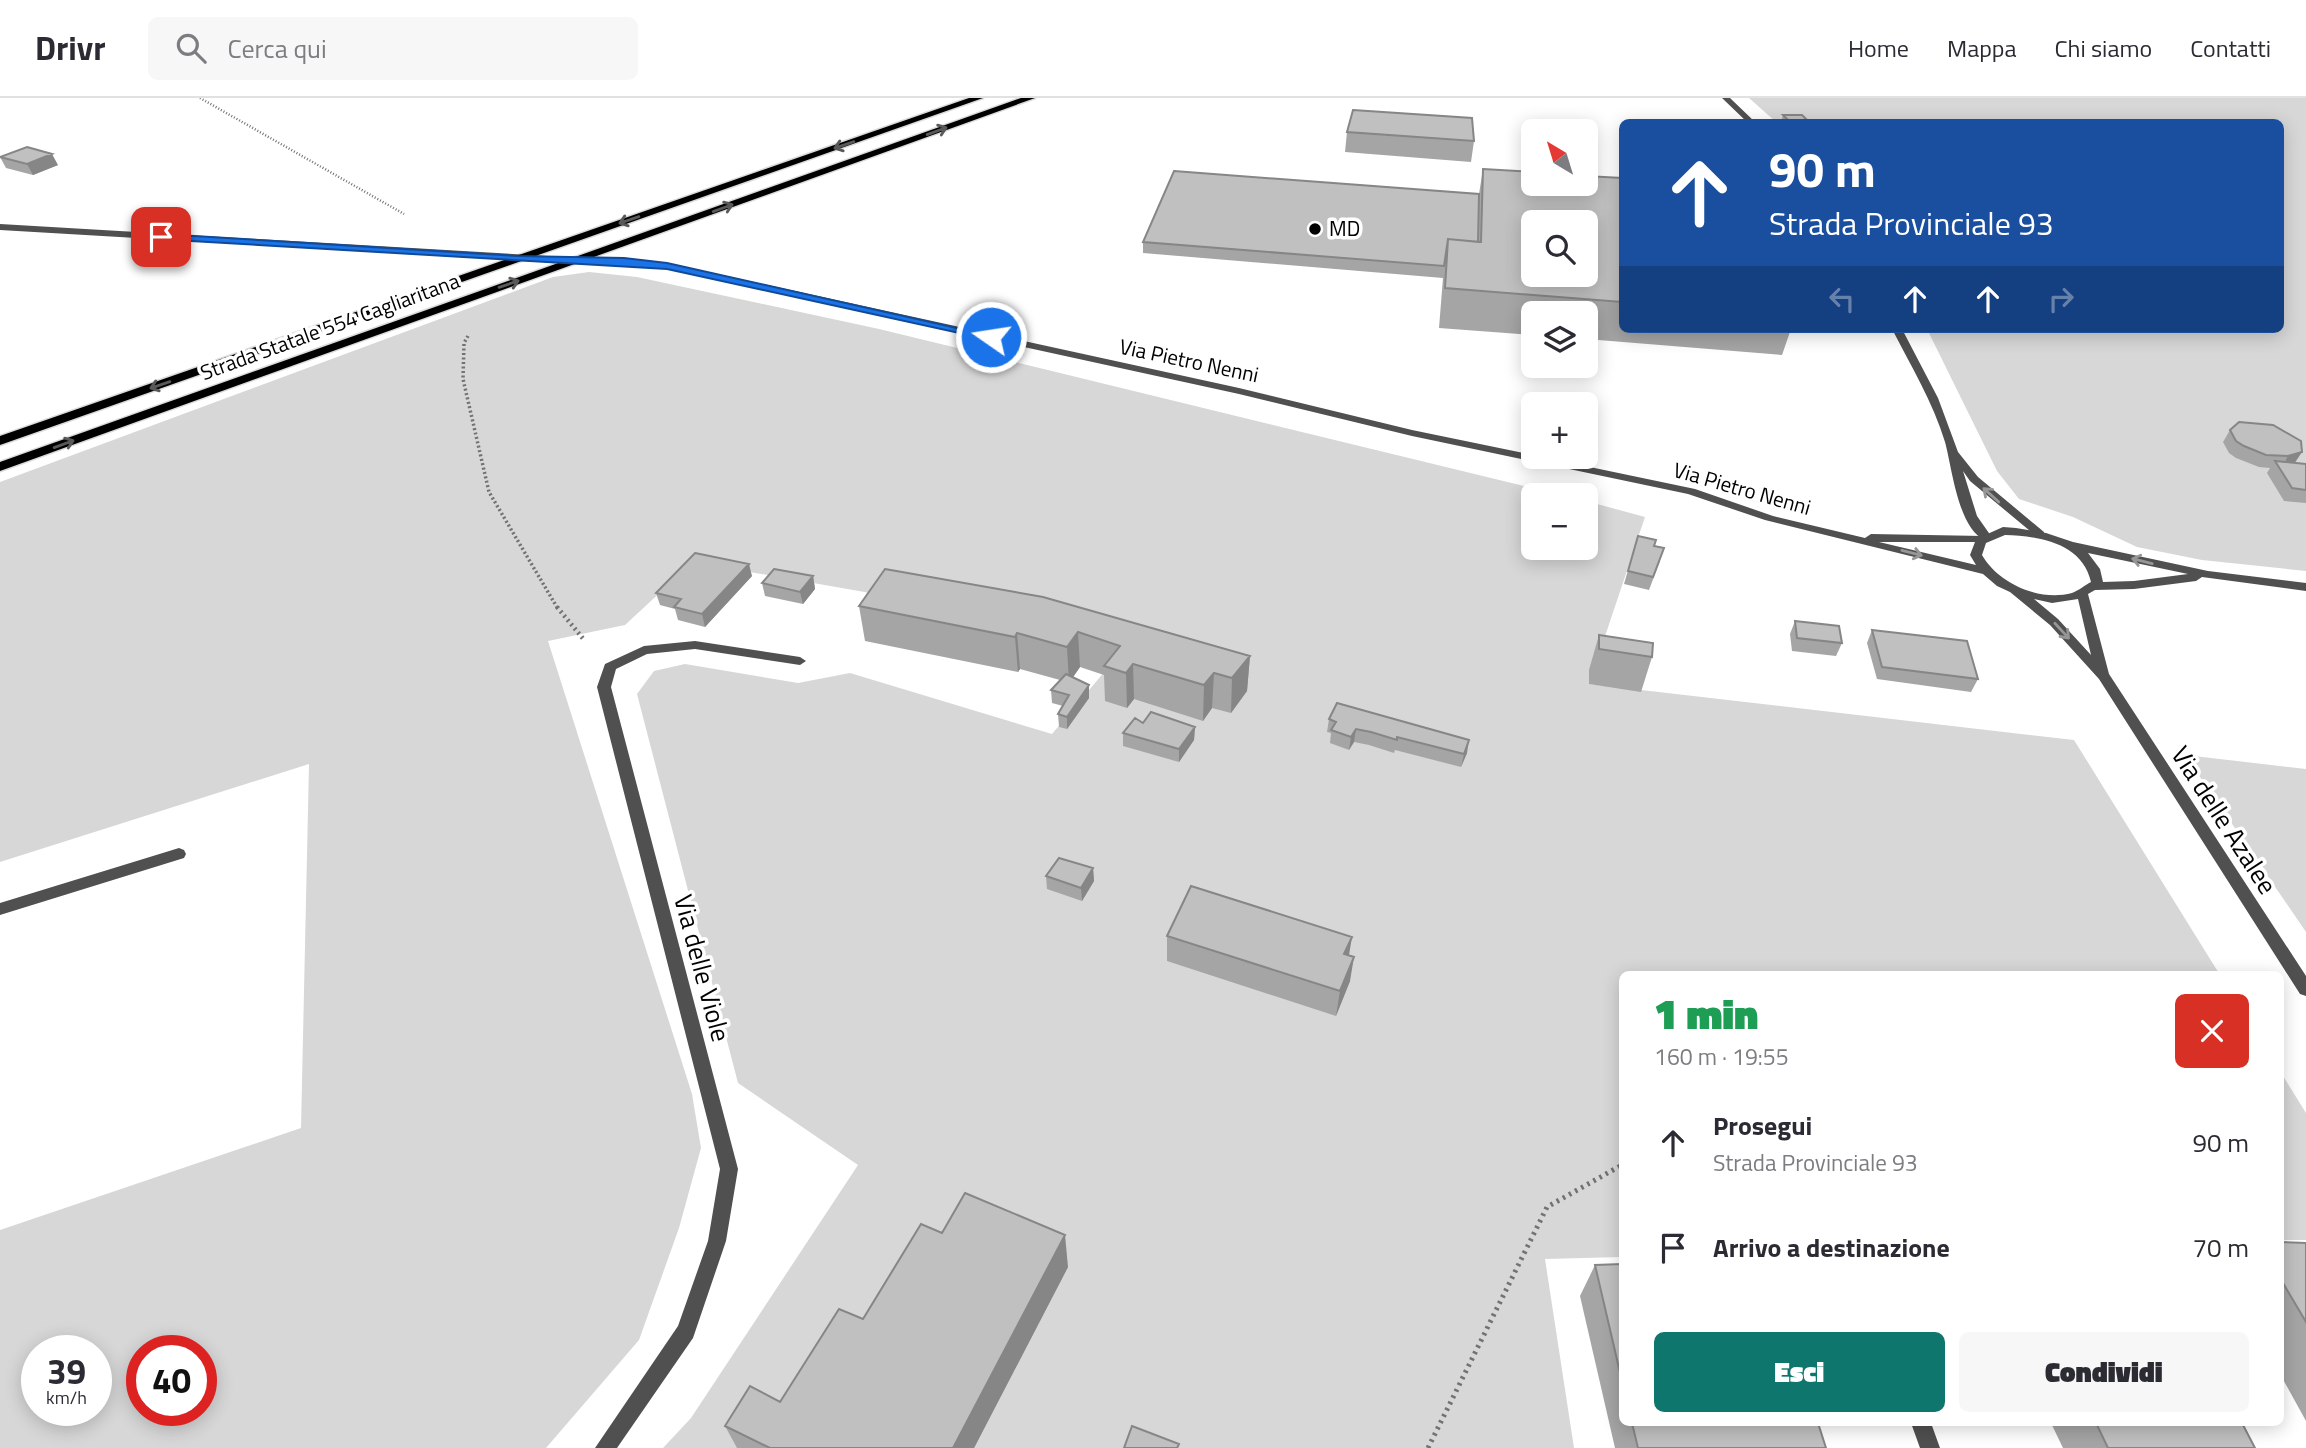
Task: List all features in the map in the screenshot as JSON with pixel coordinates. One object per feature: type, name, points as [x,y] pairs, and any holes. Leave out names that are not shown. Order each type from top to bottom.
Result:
[{"type":"main road","name":"Strada Statale 554 Cagliaritana","points":[[0,441],[978,98]]},
{"type":"main road","name":"Strada Statale 554 Cagliaritana","points":[[0,467],[1030,98]]},
{"type":"street","points":[[1726,98],[1748,119]]},
{"type":"street","name":"Via Pietro Nenni","points":[[0,227],[517,259],[624,261],[717,275],[1239,391],[1412,433],[1690,491],[1769,518],[1984,571],[2016,590]]},
{"type":"street","points":[[1899,333],[1928,387],[1951,448],[1972,522],[1983,538],[1974,550],[1976,560],[1984,571]]},
{"type":"street","points":[[1951,448],[1974,479],[2040,534],[2067,545],[2208,575],[2306,587]]},
{"type":"street","name":"Via Pietro Nenni","points":[[1845,537],[1983,538],[2003,531],[2040,534]]},
{"type":"street","points":[[2016,590],[2058,600],[2083,595],[2094,586],[2097,583],[2096,572],[2089,561],[2067,545]]},
{"type":"street","points":[[2094,586],[2134,585],[2208,575]]},
{"type":"street","name":"Via delle Azalee","points":[[2016,590],[2054,622],[2104,676],[2306,989]]},
{"type":"street","name":"Via delle Azalee","points":[[2083,595],[2104,676]]},
{"type":"street","points":[[610,667],[644,650],[695,645],[800,661]]},
{"type":"street","name":"Via delle Viole","points":[[605,1448],[686,1331],[717,1241],[729,1169],[604,687],[610,667]]},
{"type":"street","points":[[0,909],[179,854]]},
{"type":"street","points":[[1921,1426],[1930,1448]]},
{"type":"path","points":[[200,98],[425,225],[429,254]]},
{"type":"path","points":[[472,327],[464,343],[463,379],[489,492],[563,617],[610,667]]},
{"type":"path","points":[[1428,1448],[1547,1207],[1619,1167]]},
{"type":"shaded area","points":[[1749,98],[2306,98],[2306,571],[2202,560],[2137,547],[2073,517],[2019,499],[1997,471],[1929,333],[2284,333],[2284,119],[1773,119]]},
{"type":"shaded area","points":[[589,272],[637,277],[879,329],[1521,485],[1521,560],[1598,560],[1598,504],[1645,517],[1589,684],[2074,740],[2218,971],[1619,971],[1619,1257],[1545,1259],[1574,1448],[663,1448],[691,1418],[858,1165],[738,1083],[637,694],[654,671],[685,664],[798,683],[850,673],[1052,734],[1132,639],[693,562],[625,625],[548,641],[692,1094],[701,1148],[679,1228],[639,1340],[546,1448],[0,1448],[0,1230],[301,1128],[309,764],[0,862],[0,482],[553,277]]},
{"type":"shaded area","points":[[2185,755],[2306,769],[2306,932]]},
{"type":"shaded area","points":[[2284,1077],[2306,1113],[2306,1240],[2284,1240]]},
{"type":"building","points":[[1353,110],[1472,118],[1474,141],[1347,132]]},
{"type":"building","points":[[1783,115],[1802,115],[1806,119],[1787,119]]},
{"type":"building","points":[[27,147],[52,154],[27,164],[0,157]]},
{"type":"building","points":[[1483,169],[1521,171],[1521,196],[1598,196],[1598,177],[1619,178],[1619,302],[1445,288],[1448,239],[1481,242]]},
{"type":"building","name":"MD","points":[[1174,171],[1479,194],[1478,242],[1448,239],[1444,266],[1143,242]]},
{"type":"building","points":[[2239,422],[2273,425],[2301,441],[2302,452],[2288,456],[2266,455],[2244,446],[2236,441],[2230,430]]},
{"type":"building","points":[[2275,461],[2306,464],[2306,490],[2292,488]]},
{"type":"building","points":[[1638,536],[1656,540],[1654,546],[1664,548],[1653,577],[1628,571]]},
{"type":"building","points":[[695,553],[749,564],[702,614],[674,607],[681,599],[656,593]]},
{"type":"building","points":[[774,569],[813,576],[800,592],[762,583]]},
{"type":"building","points":[[885,569],[1043,597],[1250,656],[1232,678],[1214,673],[1204,685],[1133,664],[1126,673],[1104,666],[1120,646],[1078,632],[1067,647],[1017,633],[1015,637],[859,606]]},
{"type":"building","points":[[1795,621],[1839,626],[1842,643],[1797,638]]},
{"type":"building","points":[[1872,630],[1967,641],[1978,679],[1882,667]]},
{"type":"building","points":[[1599,635],[1653,643],[1652,657],[1599,649]]},
{"type":"building","points":[[1066,674],[1089,685],[1067,717],[1058,714],[1069,695],[1051,690]]},
{"type":"building","points":[[1337,703],[1469,740],[1464,754],[1356,729],[1351,737],[1331,730],[1336,722],[1329,719]]},
{"type":"building","points":[[1151,712],[1195,727],[1179,749],[1123,733],[1135,718],[1143,723]]},
{"type":"building","points":[[1059,858],[1093,868],[1081,888],[1046,876]]},
{"type":"building","points":[[1191,886],[1352,937],[1344,954],[1354,957],[1340,991],[1167,936]]},
{"type":"building","points":[[965,1193],[1065,1235],[953,1448],[770,1448],[725,1426],[750,1386],[780,1402],[839,1309],[863,1319],[921,1224],[942,1233]]},
{"type":"building","points":[[2284,1242],[2306,1243],[2306,1322],[2284,1285]]},
{"type":"building","points":[[1619,1264],[1619,1368],[1595,1265]]},
{"type":"building","points":[[1132,1426],[1179,1444],[1177,1448],[1124,1448]]},
{"type":"building","points":[[1633,1426],[1819,1426],[1826,1448],[1638,1448]]},
{"type":"building","points":[[2097,1426],[2244,1426],[2255,1448],[2108,1448]]},
{"type":"place","name":"MD","points":[[1315,229]]},
{"type":"route","points":[[161,237],[517,259],[624,261],[667,266],[991,337]]}]
